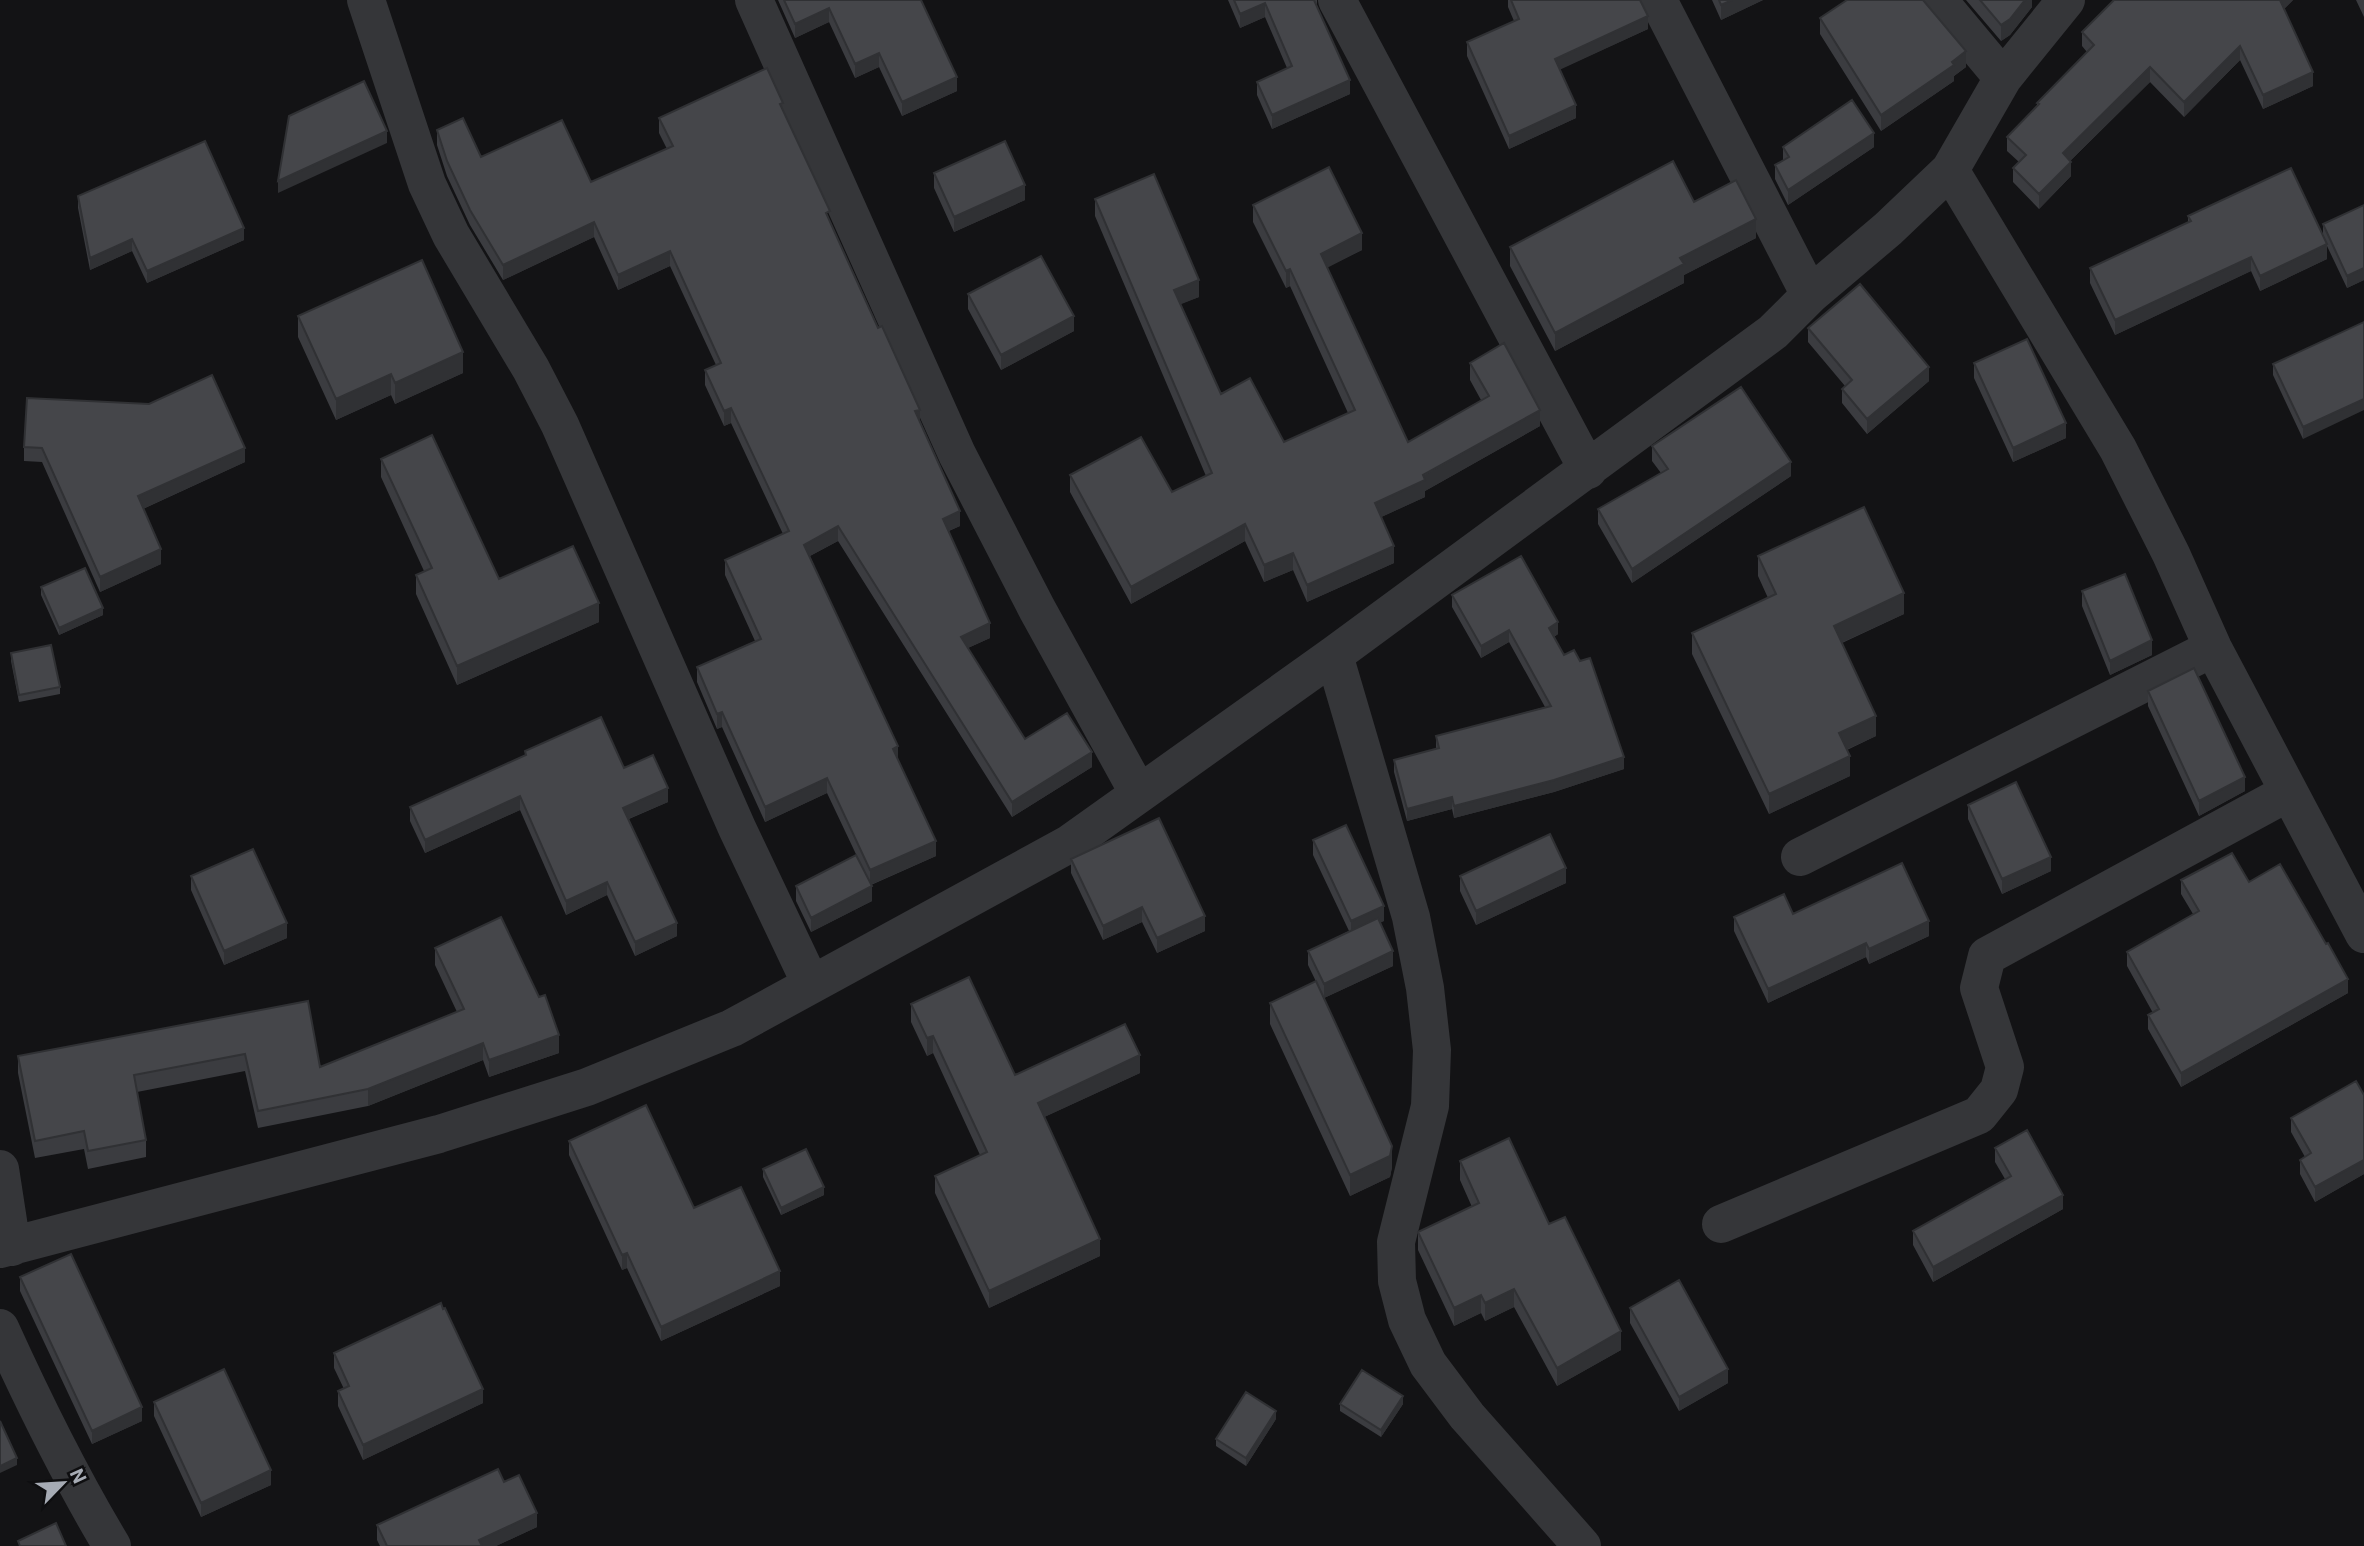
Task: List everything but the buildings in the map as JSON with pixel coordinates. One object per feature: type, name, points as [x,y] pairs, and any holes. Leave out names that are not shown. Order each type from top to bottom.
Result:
[{"type":"street","points":[[366,0],[427,184],[451,235],[531,369],[560,425],[737,828],[811,984]]},
{"type":"street","points":[[754,0],[957,454],[1037,609],[1139,794]]},
{"type":"street","points":[[1337,0],[1588,470]]},
{"type":"street","points":[[1658,0],[1810,295]]},
{"type":"street","points":[[1938,0],[2003,78]]},
{"type":"street","points":[[0,1169],[6,1248],[439,1134],[587,1087],[732,1028],[1069,844],[1334,655],[1773,332],[1810,295],[1888,229],[1950,170],[2003,78],[2066,0]]},
{"type":"street","points":[[1950,170],[2118,449],[2171,554],[2213,648],[2364,934]]},
{"type":"street","points":[[1800,857],[2213,648]]},
{"type":"street","points":[[1334,655],[1411,917],[1425,988],[1432,1050],[1430,1105],[1396,1242],[1397,1282],[1407,1320],[1428,1364],[1459,1405],[1582,1546]]},
{"type":"street","points":[[1721,1223],[1979,1115],[1999,1090],[2005,1067],[1979,988],[1987,956],[2289,792]]},
{"type":"street","points":[[0,1328],[29,1392],[88,1506],[112,1546]]}]
